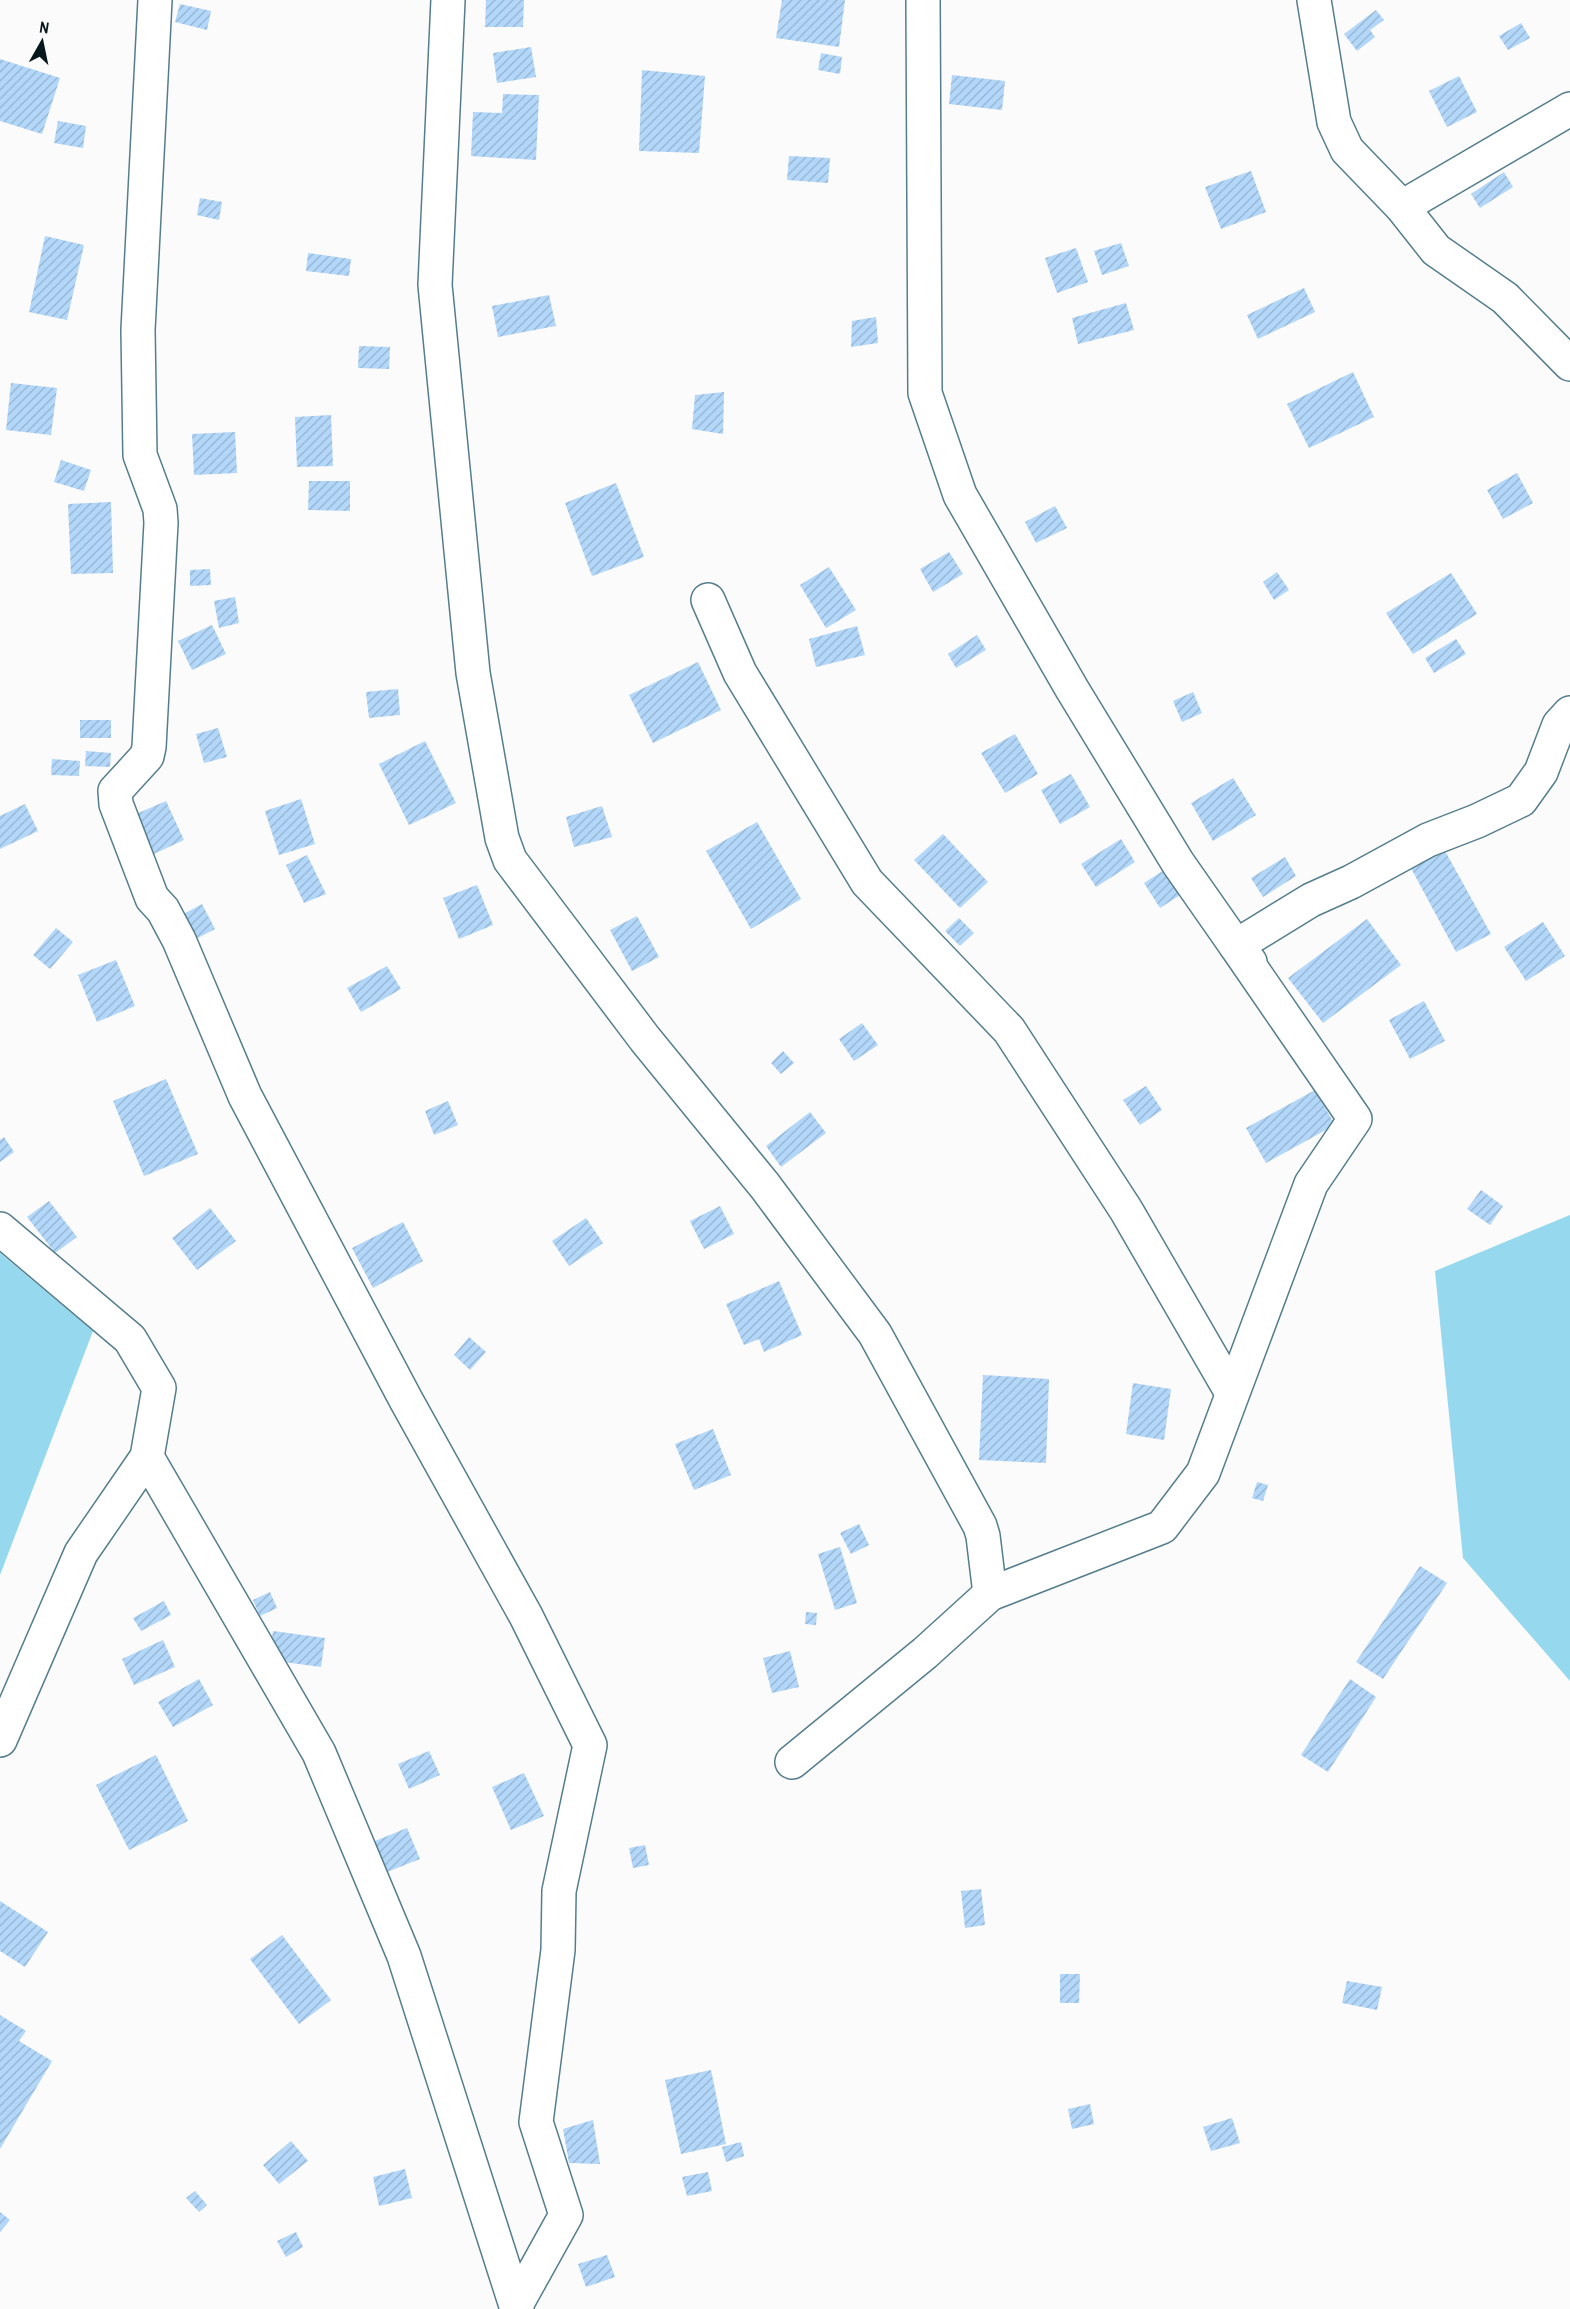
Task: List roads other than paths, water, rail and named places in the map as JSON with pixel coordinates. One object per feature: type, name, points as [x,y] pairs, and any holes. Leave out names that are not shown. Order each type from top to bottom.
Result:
[{"type":"street","points":[[155,0],[138,330],[140,455],[160,509],[161,523],[149,747],[147,756],[115,791],[116,804],[152,898],[163,910],[179,940],[245,1096],[406,1400],[526,1616],[590,1745],[559,1891],[558,1950],[536,2122],[566,2216],[516,2307]]},
{"type":"street","points":[[448,0],[435,285],[474,673],[502,838],[510,860],[538,898],[645,1039],[765,1186],[875,1334],[980,1526],[990,1594]]},
{"type":"street","points":[[792,1762],[925,1653],[990,1594],[1162,1527],[1203,1473],[1311,1184],[1355,1119],[1178,863],[1072,689],[960,495],[925,393],[924,0]]},
{"type":"street","points":[[1314,0],[1334,122],[1347,150],[1402,207],[1436,250],[1505,298],[1570,364]]},
{"type":"street","points":[[1402,207],[1570,109]]},
{"type":"street","points":[[708,600],[740,673],[867,882],[1009,1030],[1126,1210],[1232,1393]]},
{"type":"street","points":[[1236,946],[1311,900],[1351,882],[1428,840],[1477,821],[1521,800],[1541,772],[1559,725],[1570,712]]},
{"type":"street","points":[[0,1228],[130,1339],[159,1388],[147,1457],[81,1553],[0,1740]]},
{"type":"street","points":[[147,1457],[319,1753],[404,1956],[516,2307]]}]
